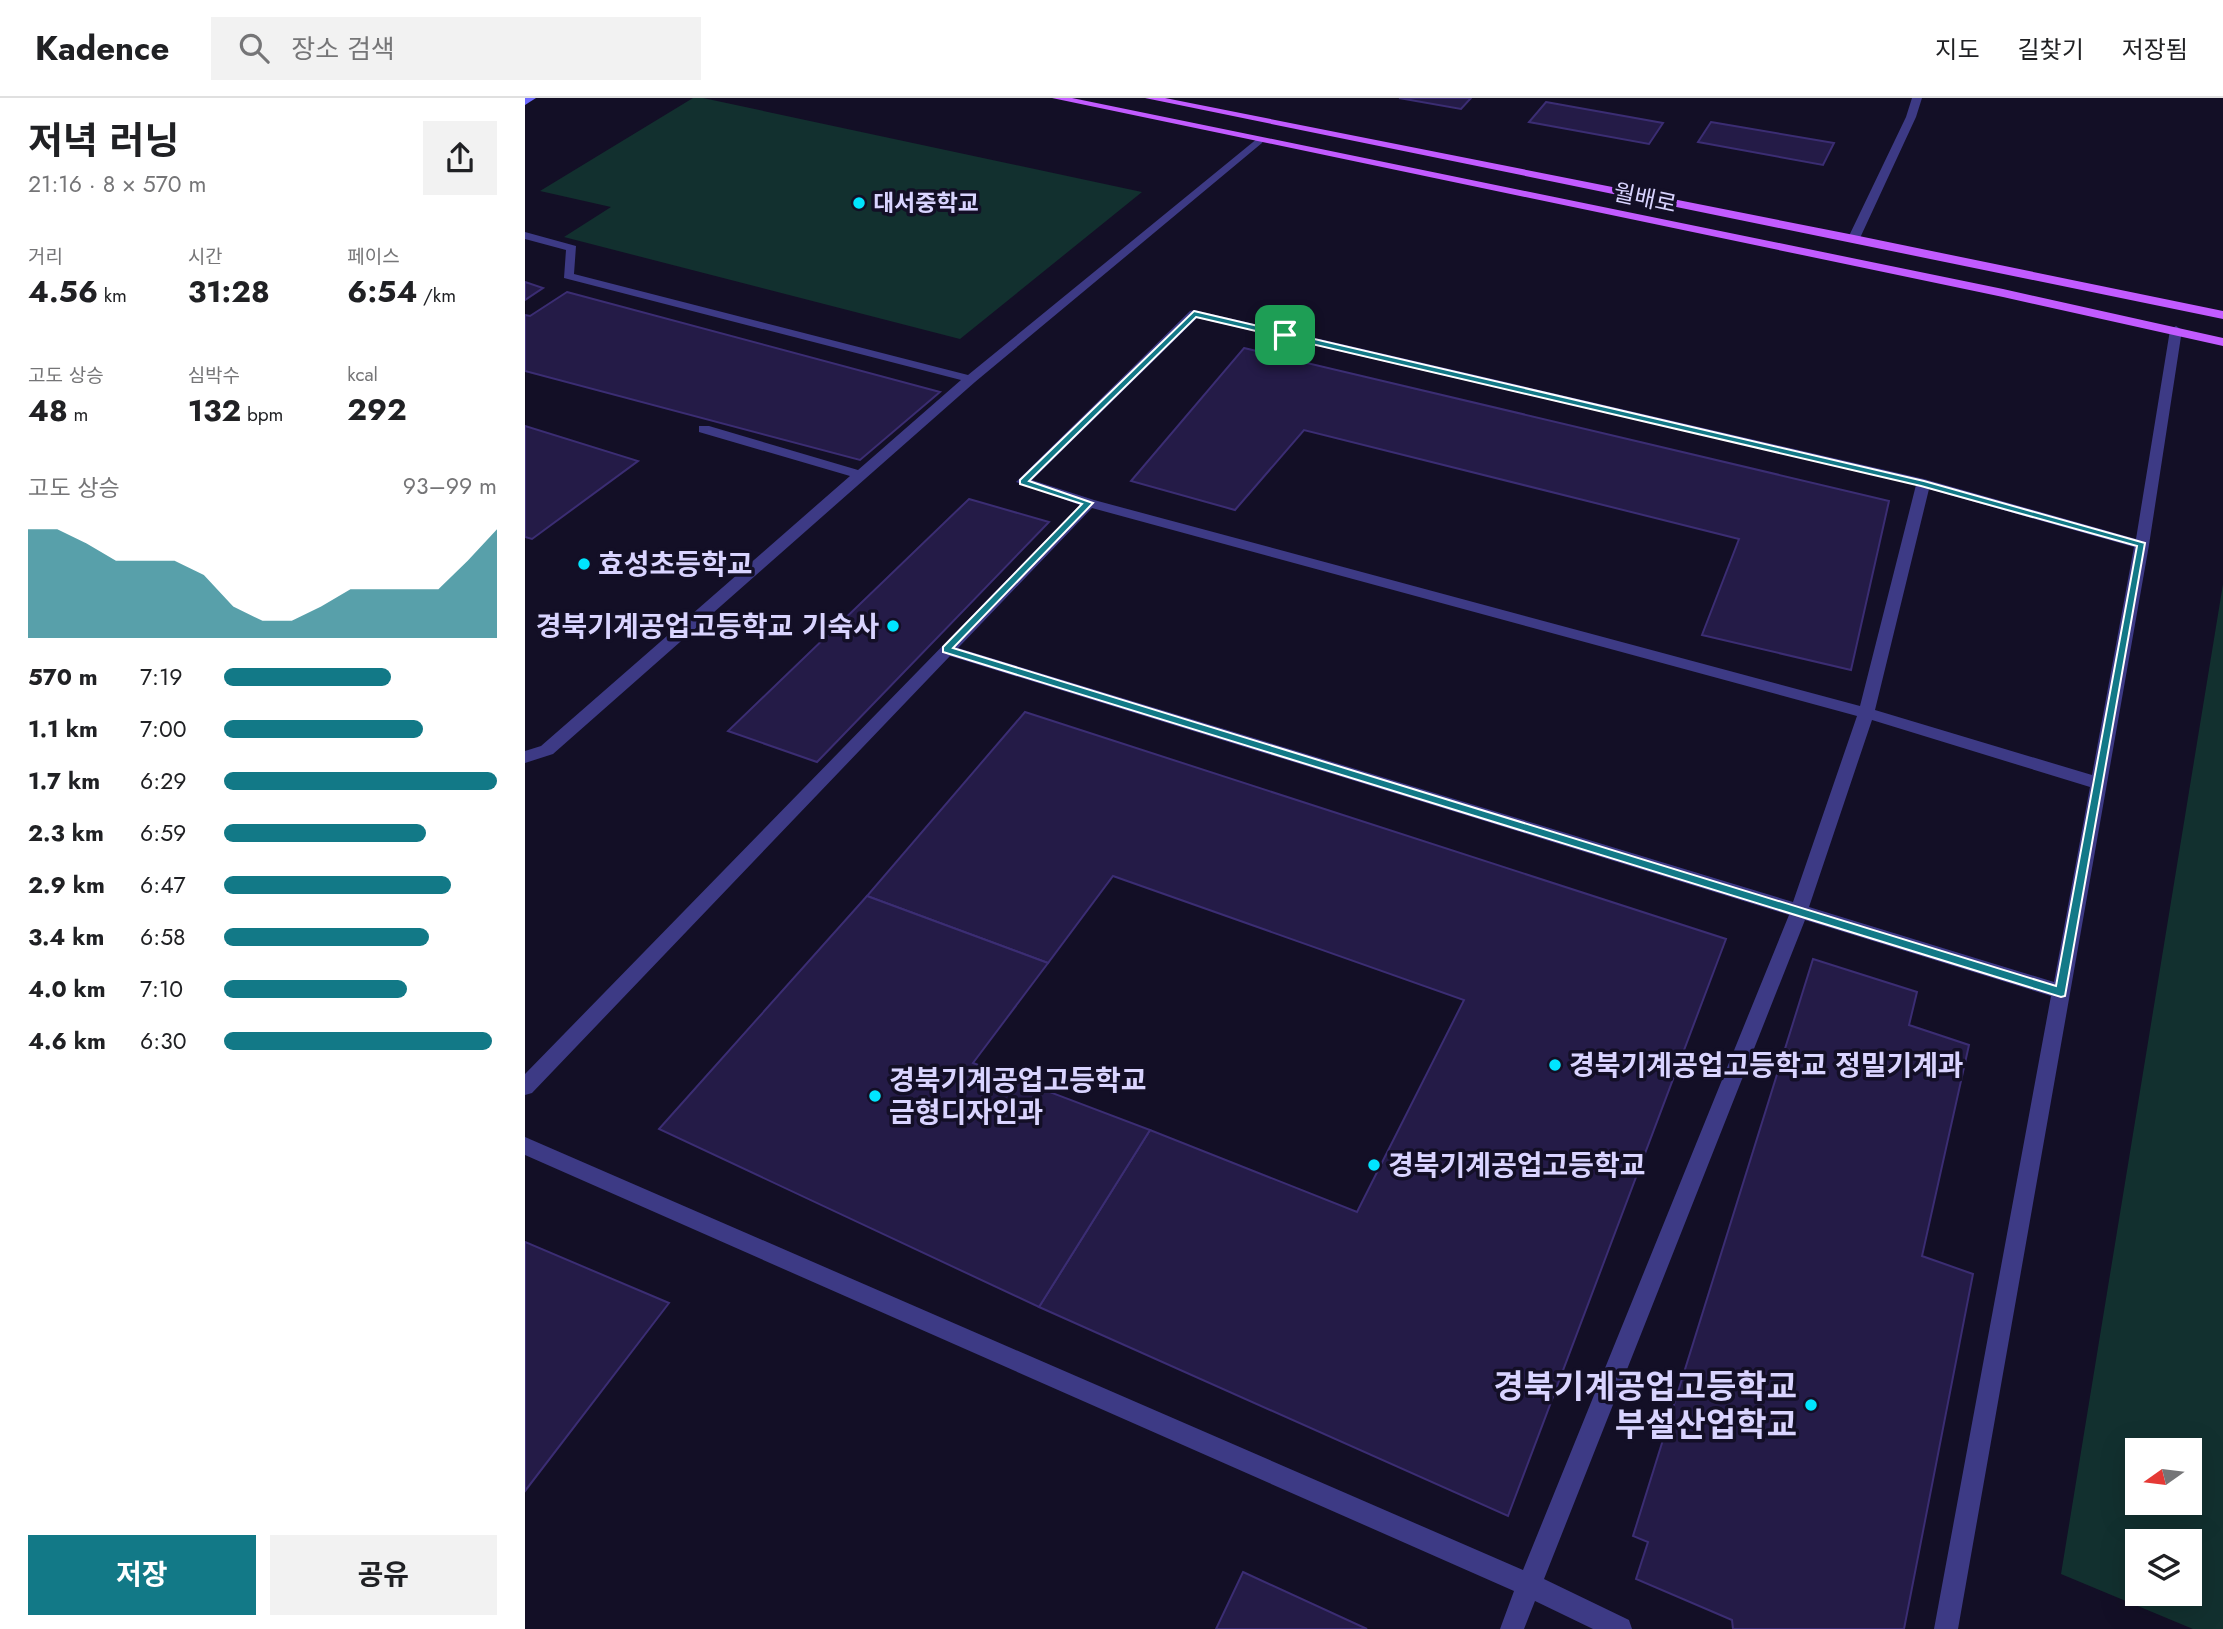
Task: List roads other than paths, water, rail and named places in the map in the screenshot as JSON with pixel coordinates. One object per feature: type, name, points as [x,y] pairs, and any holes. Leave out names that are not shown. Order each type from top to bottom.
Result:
[{"type":"main road","points":[[525,102],[531,98]]},
{"type":"main road","name":"월배로","points":[[1057,98],[2176,330],[2223,342]]},
{"type":"main road","name":"월배로","points":[[1150,98],[1854,238],[2223,315]]},
{"type":"street","points":[[1854,238],[1911,117],[1917,98]]},
{"type":"street","points":[[525,757],[547,750],[970,379],[1258,141]]},
{"type":"street","points":[[528,238],[572,248],[568,276],[970,379]]},
{"type":"street","points":[[2098,783],[1866,713],[1089,503],[1023,482],[1194,314],[1924,484],[2141,545]]},
{"type":"street","points":[[1946,1629],[2141,545],[2176,330]]},
{"type":"street","points":[[704,429],[860,475]]},
{"type":"street","points":[[1512,1629],[1799,911],[1866,713],[1924,484]]},
{"type":"street","points":[[525,1087],[1089,503]]},
{"type":"street","points":[[946,650],[2061,992]]},
{"type":"street","points":[[525,1146],[1529,1585],[1620,1629]]},
{"type":"place","name":"대서중학교","points":[[859,203]]},
{"type":"place","name":"효성초등학교","points":[[584,564]]},
{"type":"place","name":"경북기계공업고등학교 기숙사","points":[[893,626]]},
{"type":"place","name":"경북기계공업고등학교 정밀기계과","points":[[1555,1065]]},
{"type":"place","name":"경북기계공업고등학교 금형디자인과","points":[[875,1096]]},
{"type":"place","name":"경북기계공업고등학교","points":[[1374,1165]]},
{"type":"place","name":"경북기계공업고등학교 부설산업학교","points":[[1811,1405]]}]
